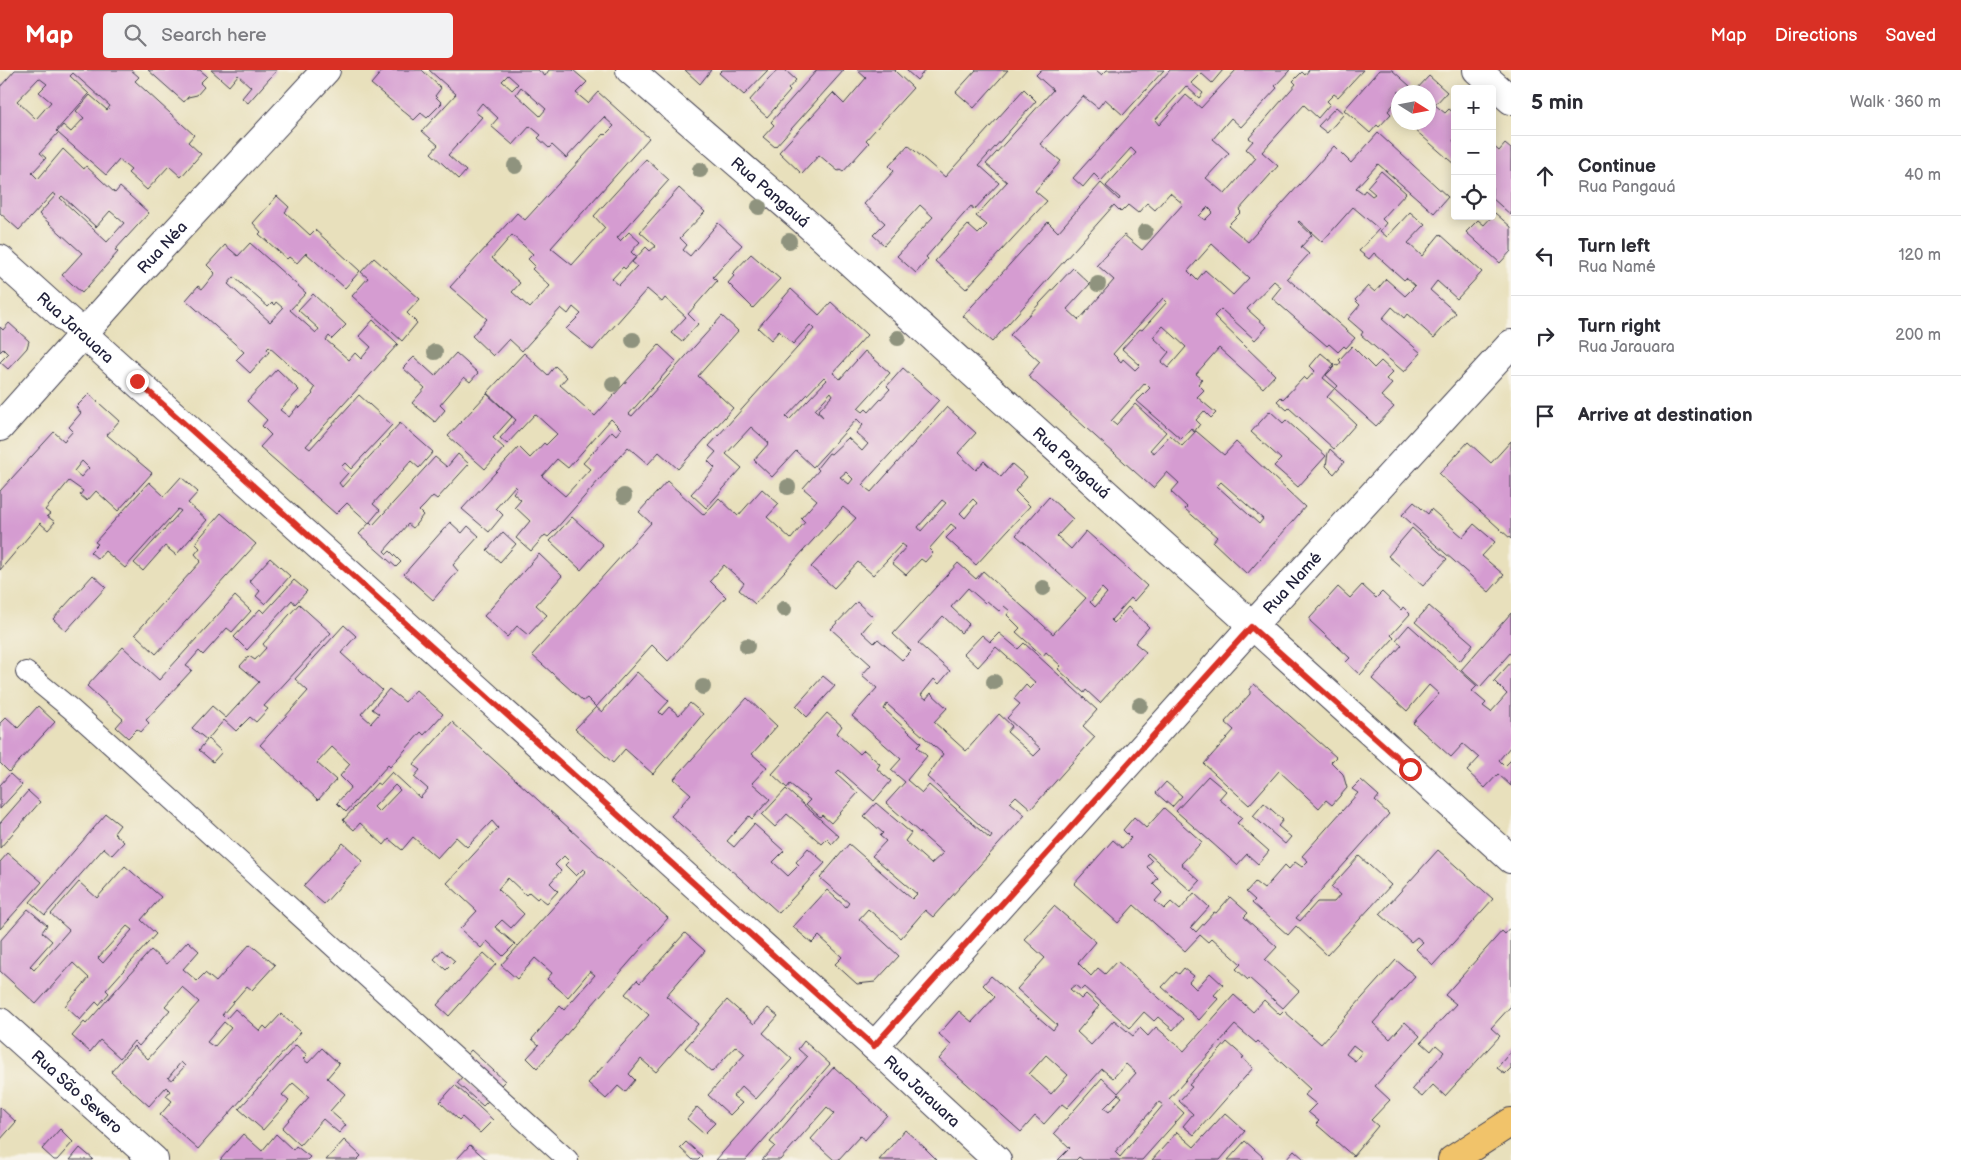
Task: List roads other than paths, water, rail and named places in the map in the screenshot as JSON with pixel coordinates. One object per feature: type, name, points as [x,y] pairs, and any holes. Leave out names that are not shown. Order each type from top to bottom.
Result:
[{"type":"main road","points":[[1452,1160],[1511,1122]]},
{"type":"street","name":"Rua Néa","points":[[0,427],[326,70]]},
{"type":"street","name":"Rua Pangauá","points":[[630,70],[801,218],[1251,627],[1511,859]]},
{"type":"street","points":[[1477,70],[1511,100]]},
{"type":"street","name":"Rua Jarauara","points":[[0,259],[874,1046],[997,1160]]},
{"type":"street","name":"Rua Namé","points":[[874,1046],[1251,627],[1511,344]]},
{"type":"street","name":"Rua São Severo","points":[[0,1022],[154,1160]]},
{"type":"lane","points":[[26,672],[120,753],[568,1160]]}]
